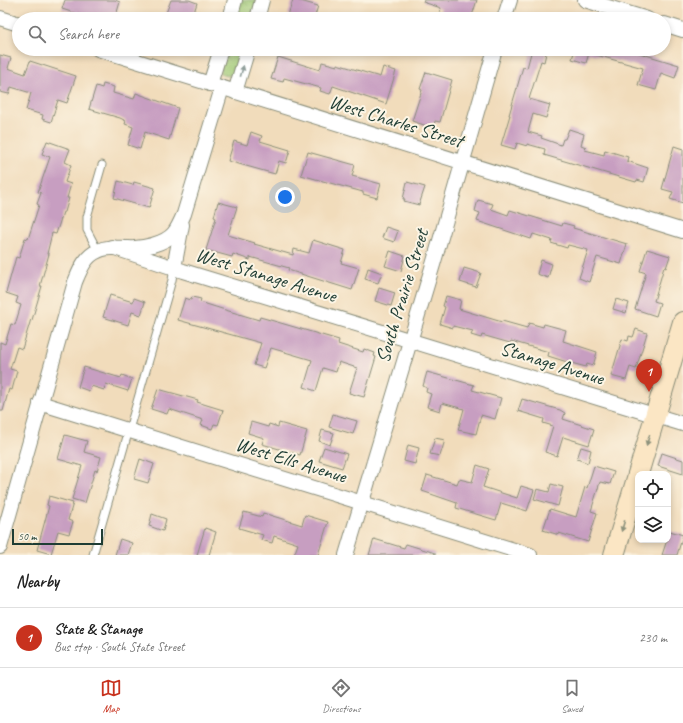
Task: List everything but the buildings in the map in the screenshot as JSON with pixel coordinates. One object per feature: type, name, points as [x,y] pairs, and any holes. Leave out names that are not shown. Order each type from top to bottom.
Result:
[{"type":"main road","points":[[639,471],[682,328]]},
{"type":"main road","points":[[614,555],[635,484]]},
{"type":"street","points":[[232,12],[235,0]]},
{"type":"street","points":[[259,12],[262,0]]},
{"type":"street","points":[[506,12],[510,0]]},
{"type":"street","points":[[585,0],[624,12]]},
{"type":"street","points":[[0,18],[12,22]]},
{"type":"street","points":[[671,26],[683,30]]},
{"type":"street","name":"West Charles Street","points":[[120,56],[683,232]]},
{"type":"street","points":[[174,268],[184,214],[216,86],[220,56]]},
{"type":"street","points":[[235,92],[246,56]]},
{"type":"street","name":"South Prairie Street","points":[[346,555],[435,258],[493,56]]},
{"type":"street","points":[[0,547],[75,282],[82,265],[98,251],[112,247],[146,247],[168,238],[174,234],[184,214]]},
{"type":"street","name":"West Stanage Avenue","points":[[112,247],[174,268],[410,340]]},
{"type":"street","name":"Stanage Avenue","points":[[410,340],[683,424]]},
{"type":"street","name":"West Ells Avenue","points":[[40,403],[530,555]]},
{"type":"lane","points":[[98,251],[87,230],[87,217],[102,165]]},
{"type":"lane","points":[[93,555],[172,280],[174,268]]},
{"type":"green space","points":[[238,0],[257,0],[253,12],[235,12]]},
{"type":"green space","points":[[222,56],[239,56],[233,74],[230,76],[220,73]]},
{"type":"place","name":"State & Stanage","points":[[649,392]]}]
